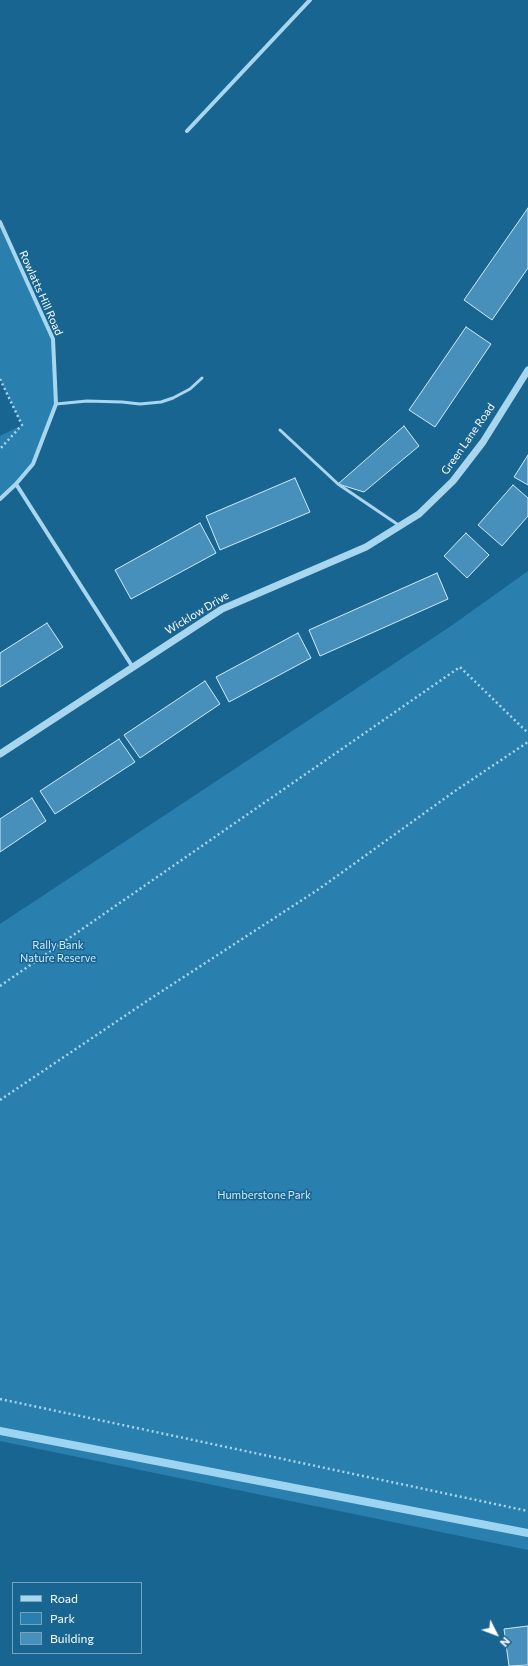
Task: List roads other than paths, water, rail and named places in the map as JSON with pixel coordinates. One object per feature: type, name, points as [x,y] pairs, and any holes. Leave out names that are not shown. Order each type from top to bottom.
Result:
[{"type":"street","points":[[187,131],[310,0]]},
{"type":"street","name":"Rowlatts Hill Road","points":[[0,222],[53,340],[56,404],[33,464],[16,484],[0,499]]},
{"type":"street","name":"Green Lane Road","points":[[419,514],[453,481],[478,448],[528,370]]},
{"type":"street","points":[[16,484],[132,666]]},
{"type":"street","name":"Wicklow Drive","points":[[0,754],[132,666],[222,609],[366,547],[419,514]]},
{"type":"lane","points":[[56,404],[86,401],[140,404],[161,402],[173,398],[190,389],[202,378]]},
{"type":"lane","points":[[280,430],[338,484],[400,526]]},
{"type":"waterway","points":[[0,1431],[528,1533]]},
{"type":"park label","name":"Rally Bank Nature Reserve","points":[[58,951]]},
{"type":"park label","name":"Humberstone Park","points":[[264,1195]]}]
